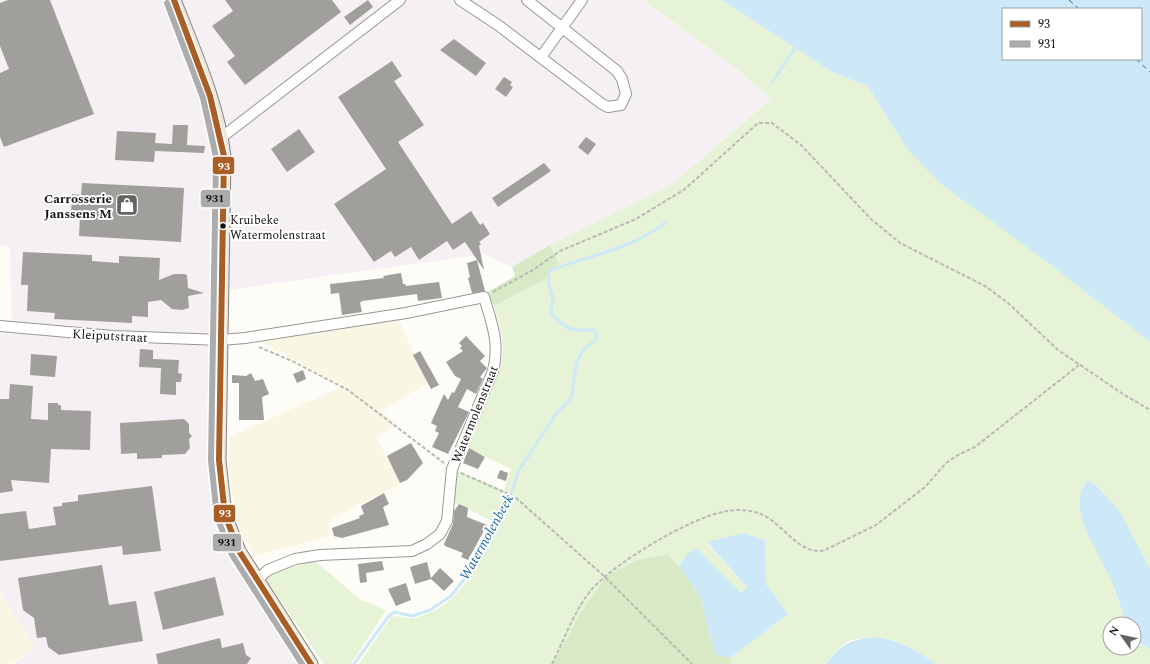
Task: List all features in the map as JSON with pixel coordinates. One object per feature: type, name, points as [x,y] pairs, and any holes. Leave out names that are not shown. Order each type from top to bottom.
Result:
[{"type":"main road","points":[[174,0],[211,96],[222,137],[224,156],[219,460],[225,515],[239,551],[311,664]]},
{"type":"street","points":[[222,137],[400,0]]},
{"type":"street","points":[[460,0],[498,25],[608,107],[621,105],[626,94],[625,86],[617,71],[527,0]]},
{"type":"street","points":[[541,57],[582,0]]},
{"type":"street","points":[[221,340],[406,313],[484,297]]},
{"type":"street","name":"Watermolenstraat","points":[[258,579],[268,570],[295,559],[320,555],[394,553],[412,551],[427,544],[440,534],[447,521],[452,469],[493,371],[496,356],[496,340],[484,297]]},
{"type":"street","name":"Kleiputstraat","points":[[0,326],[113,336],[221,340]]},
{"type":"path","points":[[484,297],[533,270],[560,251],[636,219],[685,189],[758,123],[772,123],[801,145],[883,230],[917,253],[985,286],[1008,303],[1058,350],[1150,410]]},
{"type":"path","points":[[239,338],[292,361],[348,390],[452,469],[515,497],[605,577],[692,664]]},
{"type":"path","points":[[552,664],[583,603],[592,589],[624,562],[669,535],[725,511],[754,511],[766,516],[806,548],[817,553],[825,550],[876,525],[925,487],[946,463],[958,455],[976,447],[1079,365]]},
{"type":"shaded area","points":[[0,0],[644,0],[737,69],[771,99],[671,185],[550,245],[512,267],[484,254],[214,292],[210,456],[217,524],[248,587],[297,664],[13,664],[36,649],[0,592],[0,333],[12,335],[10,247],[0,245]]},
{"type":"shaded area","points":[[399,320],[427,383],[382,411],[397,425],[376,437],[401,483],[335,517],[330,522],[328,537],[254,556],[239,529],[229,482],[229,437],[344,386],[260,342]]},
{"type":"shaded area","points":[[0,592],[36,649],[12,663],[5,664],[0,664]]},
{"type":"green space","points":[[644,0],[722,0],[832,72],[868,86],[906,148],[1150,342],[1150,569],[1104,495],[1095,485],[1111,580],[1123,616],[1102,616],[1102,656],[1142,656],[1142,646],[1150,649],[1150,664],[936,664],[911,648],[893,640],[873,637],[854,639],[847,642],[837,650],[826,664],[731,664],[730,658],[788,614],[766,584],[765,540],[743,533],[707,543],[747,587],[741,593],[696,548],[687,554],[679,566],[667,554],[578,617],[553,664],[359,664],[391,617],[397,616],[415,618],[432,612],[446,603],[457,593],[475,568],[494,522],[454,502],[456,470],[504,490],[511,469],[464,446],[494,386],[502,361],[502,338],[494,306],[544,280],[559,265],[550,245],[671,185],[771,99],[737,69]]},
{"type":"green space","points":[[550,245],[559,264],[544,280],[494,306],[488,292],[515,276],[512,267]]},
{"type":"green space","points":[[667,554],[679,566],[700,596],[715,654],[730,658],[731,664],[553,664],[578,617],[605,577],[635,561]]},
{"type":"green space","points":[[315,561],[361,600],[386,610],[351,664],[324,664],[266,579],[276,571]]},
{"type":"water","points":[[722,0],[1150,0],[1150,342],[1051,265],[940,183],[906,148],[868,86],[832,72]]},
{"type":"water","points":[[1088,480],[1095,485],[1119,510],[1150,569],[1150,649],[1142,645],[1142,616],[1123,616],[1111,580],[1086,530],[1080,504],[1082,491]]},
{"type":"water","points":[[743,533],[765,540],[766,584],[788,614],[730,658],[715,654],[700,596],[679,566],[687,554],[696,548],[741,593],[747,587],[707,542]]},
{"type":"water","points":[[872,637],[898,642],[936,664],[826,664],[836,652],[846,644]]},
{"type":"building","points":[[8,0],[50,0],[94,114],[4,147],[0,137],[0,73],[9,69],[0,46],[0,3]]},
{"type":"building","points":[[225,0],[332,0],[341,12],[245,85],[227,62],[235,56],[212,26],[233,11]]},
{"type":"building","points":[[368,0],[373,7],[350,25],[344,17]]},
{"type":"building","points":[[454,39],[486,63],[476,76],[440,50]]},
{"type":"building","points":[[392,61],[402,76],[394,81],[424,125],[398,142],[452,224],[471,211],[480,225],[483,223],[490,234],[479,242],[481,244],[479,246],[484,270],[465,242],[453,250],[447,241],[419,260],[411,247],[395,257],[391,251],[374,262],[334,204],[386,169],[338,97]]},
{"type":"building","points":[[504,77],[512,82],[510,85],[513,87],[506,97],[495,89]]},
{"type":"building","points":[[173,125],[188,125],[187,145],[205,146],[204,153],[155,151],[154,162],[115,160],[117,131],[156,133],[155,143],[172,144]]},
{"type":"building","points":[[299,129],[315,152],[287,172],[271,149]]},
{"type":"building","points":[[586,137],[596,144],[588,155],[578,147]]},
{"type":"building","points":[[544,163],[551,171],[498,207],[492,198]]},
{"type":"building","name":"Carrosserie Janssens M","points":[[82,183],[184,188],[181,242],[79,236],[80,216],[71,215],[72,194],[81,195]]},
{"type":"building","points":[[23,252],[92,255],[92,261],[119,263],[119,256],[160,258],[159,280],[174,274],[184,274],[187,275],[188,288],[204,293],[188,296],[189,308],[182,310],[172,309],[161,300],[148,302],[148,317],[132,316],[132,323],[54,319],[55,313],[27,311],[28,285],[21,285]]},
{"type":"building","points":[[477,260],[485,291],[472,293],[468,278],[470,277],[467,263]]},
{"type":"building","points":[[401,273],[403,284],[406,286],[439,282],[442,298],[418,301],[417,294],[362,301],[360,303],[362,312],[342,315],[339,293],[331,294],[330,284],[384,278],[383,276]]},
{"type":"building","points":[[466,336],[485,356],[480,361],[487,368],[480,377],[483,379],[476,394],[467,389],[458,407],[469,412],[448,454],[432,447],[439,433],[435,431],[437,426],[431,423],[444,394],[448,400],[452,392],[454,393],[461,379],[455,376],[446,362],[463,351],[460,348],[462,346],[459,343]]},
{"type":"building","points":[[140,349],[153,350],[153,359],[179,360],[178,373],[182,374],[181,382],[176,382],[176,395],[160,394],[161,368],[139,367]]},
{"type":"building","points":[[420,351],[439,385],[431,389],[413,355]]},
{"type":"building","points":[[31,354],[57,356],[55,377],[30,375]]},
{"type":"building","points":[[303,370],[306,379],[297,383],[293,374]]},
{"type":"building","points":[[251,373],[255,381],[263,379],[269,394],[262,397],[264,420],[239,420],[239,383],[232,383],[232,375],[246,376]]},
{"type":"building","points":[[10,384],[33,386],[31,419],[48,420],[48,403],[58,403],[58,405],[61,405],[61,410],[91,411],[90,450],[51,449],[49,483],[11,480],[13,491],[0,493],[0,399],[9,399]]},
{"type":"building","points":[[184,419],[189,424],[189,433],[192,436],[189,439],[190,448],[185,454],[162,455],[162,458],[137,459],[137,453],[121,454],[120,423]]},
{"type":"building","points":[[411,443],[423,463],[407,480],[400,483],[387,456]]},
{"type":"building","points":[[469,448],[485,457],[478,469],[463,463]]},
{"type":"building","points":[[500,470],[508,473],[506,481],[497,478]]},
{"type":"building","points":[[152,486],[161,551],[123,555],[122,546],[0,561],[0,514],[26,511],[29,529],[56,525],[53,507],[62,506],[62,503],[78,501],[78,495]]},
{"type":"building","points":[[384,493],[389,504],[383,507],[389,525],[342,538],[334,536],[332,528],[360,518],[359,516],[364,514],[361,506]]},
{"type":"building","points":[[459,504],[468,508],[467,517],[487,525],[468,560],[461,557],[463,553],[445,546],[444,544],[453,524],[454,511]]},
{"type":"building","points":[[382,561],[384,570],[366,573],[367,582],[360,583],[358,564]]},
{"type":"building","points":[[427,562],[431,578],[440,568],[454,581],[444,591],[431,579],[415,584],[410,567]]},
{"type":"building","points":[[102,565],[109,605],[136,601],[143,641],[59,655],[48,647],[46,637],[37,638],[34,618],[23,610],[18,578]]},
{"type":"building","points":[[215,577],[224,615],[163,630],[154,592]]},
{"type":"building","points":[[406,583],[411,600],[396,606],[388,589]]},
{"type":"building","points":[[220,638],[222,648],[243,643],[246,655],[251,658],[247,664],[158,664],[156,654]]},
{"type":"waterway","name":"Watermolenbeek","points":[[772,83],[796,46]]},
{"type":"waterway","name":"Watermolenbeek","points":[[354,664],[388,617],[394,612],[412,616],[430,610],[451,596],[464,579],[500,511],[509,501],[518,472],[556,414],[572,397],[576,363],[583,350],[595,341],[597,335],[594,330],[574,330],[565,326],[551,313],[553,298],[548,282],[549,271],[624,246],[652,232],[665,223]]},
{"type":"ferry route","points":[[1069,0],[1078,8]]},
{"type":"ferry route","points":[[1137,60],[1150,72]]},
{"type":"transit line","name":"93","points":[[174,0],[210,96],[224,156],[219,460],[225,515],[239,551],[311,664]]},
{"type":"transit line","name":"931","points":[[167,3],[203,98],[216,157],[211,460],[217,517],[232,555],[302,664]]},
{"type":"place","name":"Carrosserie Janssens M","points":[[127,205]]},
{"type":"place","name":"Kruibeke Watermolenstraat","points":[[223,226]]}]
